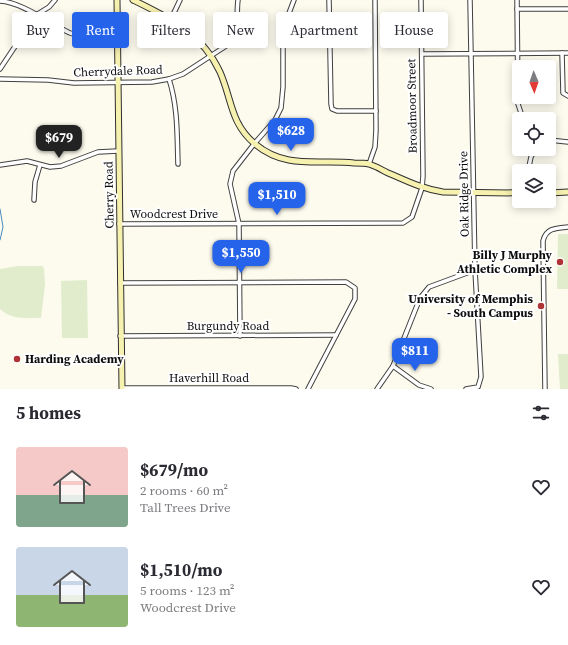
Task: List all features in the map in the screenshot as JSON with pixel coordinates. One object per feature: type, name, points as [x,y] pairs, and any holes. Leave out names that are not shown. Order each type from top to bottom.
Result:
[{"type":"main road","name":"Cherry Road","points":[[117,0],[117,12]]},
{"type":"main road","points":[[133,0],[157,12]]},
{"type":"main road","name":"Cherry Road","points":[[117,48],[120,336],[122,389]]},
{"type":"main road","points":[[204,48],[220,72],[233,114],[241,128],[254,144],[279,158],[298,163],[347,162],[369,164],[422,188],[443,192],[512,193]]},
{"type":"main road","points":[[556,193],[568,192]]},
{"type":"street","points":[[41,12],[49,7],[55,0]]},
{"type":"street","points":[[174,12],[180,0]]},
{"type":"street","name":"Cherrydale Road","points":[[0,79],[48,80],[74,83],[117,83],[152,82],[169,79],[183,74],[229,44],[233,39],[237,25],[238,0]]},
{"type":"street","points":[[240,336],[239,224],[230,184],[233,171],[275,120],[281,108],[283,87],[283,31],[294,0]]},
{"type":"street","points":[[329,0],[332,109],[337,111],[376,111]]},
{"type":"street","points":[[369,164],[374,147],[376,111],[375,0]]},
{"type":"street","name":"Broadmoor Street","points":[[421,0],[422,188]]},
{"type":"street","name":"Oak Ridge Drive","points":[[466,389],[478,386],[481,377],[475,270],[470,0]]},
{"type":"street","points":[[517,0],[518,104],[521,112]]},
{"type":"street","points":[[0,1],[9,2],[30,12]]},
{"type":"street","points":[[517,9],[568,9]]},
{"type":"street","points":[[0,69],[14,48]]},
{"type":"street","points":[[562,53],[563,93],[568,96]]},
{"type":"street","points":[[422,54],[568,53]]},
{"type":"street","points":[[169,79],[174,94],[176,111],[178,164]]},
{"type":"street","points":[[556,141],[568,142]]},
{"type":"street","points":[[0,165],[26,161],[50,167],[61,166],[98,152],[118,151]]},
{"type":"street","points":[[34,200],[35,182],[40,164]]},
{"type":"street","name":"Woodcrest Drive","points":[[119,224],[403,223],[412,217],[422,188]]},
{"type":"street","points":[[544,389],[543,241],[544,237],[550,230],[568,227]]},
{"type":"street","points":[[377,389],[393,366],[420,298],[429,287],[475,270]]},
{"type":"street","points":[[120,283],[346,282],[355,288],[355,299],[308,389]]},
{"type":"street","name":"Burgundy Road","points":[[120,336],[336,335]]},
{"type":"street","points":[[393,366],[419,384],[432,389]]},
{"type":"street","name":"Haverhill Road","points":[[122,389],[296,389]]},
{"type":"green space","points":[[558,234],[568,234],[568,289],[557,289]]},
{"type":"green space","points":[[18,266],[42,266],[44,268],[45,285],[41,318],[14,317],[0,309],[0,269]]},
{"type":"green space","points":[[87,280],[88,338],[62,338],[61,281]]},
{"type":"green space","points":[[558,354],[568,354],[568,389],[560,389]]},
{"type":"waterway","points":[[0,209],[3,227],[0,240]]},
{"type":"place","name":"Billy J Murphy Athletic Complex","points":[[560,262]]},
{"type":"place","name":"University of Memphis - South Campus","points":[[541,306]]},
{"type":"place","name":"Harding Academy","points":[[17,359]]}]
